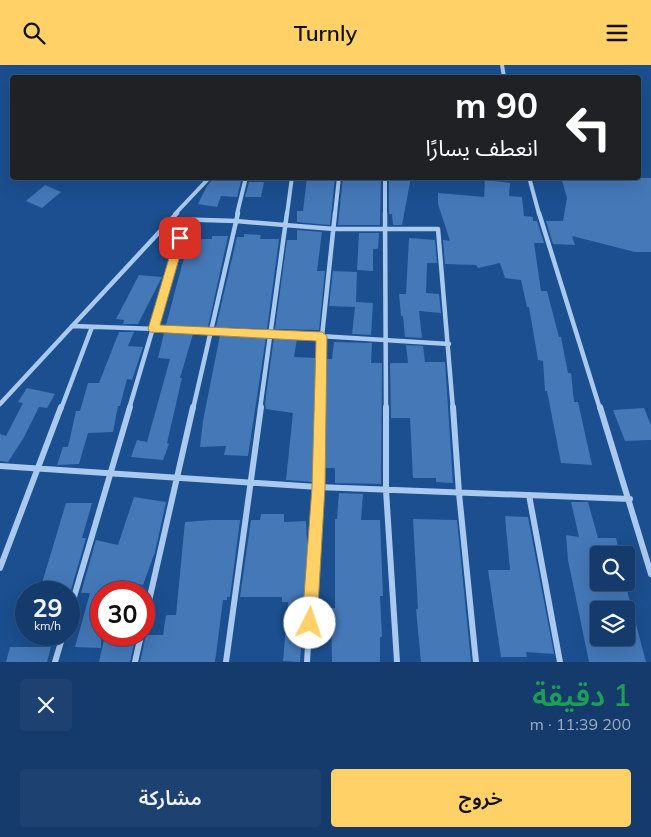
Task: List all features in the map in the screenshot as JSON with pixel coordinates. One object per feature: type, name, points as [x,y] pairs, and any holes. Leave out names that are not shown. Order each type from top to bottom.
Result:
[{"type":"street","points":[[0,404],[207,180]]},
{"type":"street","points":[[154,581],[245,180]]},
{"type":"street","points":[[226,662],[292,180]]},
{"type":"street","points":[[307,662],[318,487],[322,336],[339,180]]},
{"type":"street","points":[[385,180],[386,491],[397,662]]},
{"type":"street","points":[[530,180],[541,224],[630,499],[651,574]]},
{"type":"street","points":[[172,219],[236,221],[334,229],[438,229],[449,344],[459,493],[476,662]]},
{"type":"street","points":[[79,581],[185,220]]},
{"type":"street","points":[[72,326],[271,333],[449,344]]},
{"type":"street","points":[[0,567],[92,327]]},
{"type":"street","points":[[0,466],[386,491],[630,499]]},
{"type":"street","points":[[529,495],[560,662]]},
{"type":"street","points":[[55,662],[60,646]]},
{"type":"street","points":[[135,662],[139,646]]},
{"type":"building","points":[[641,178],[651,178],[651,252],[635,252],[572,236],[575,245],[553,244],[546,221],[563,221],[567,198],[562,180],[641,180]]},
{"type":"building","points":[[212,180],[241,181],[237,197],[221,196],[217,207],[198,204]]},
{"type":"building","points":[[307,180],[335,180],[330,225],[297,222],[297,211],[303,211]]},
{"type":"building","points":[[343,180],[381,180],[380,225],[338,225]]},
{"type":"building","points":[[389,180],[410,180],[402,225],[393,225],[392,214],[389,214]]},
{"type":"building","points":[[485,180],[510,183],[509,196],[522,197],[524,216],[533,217],[533,221],[537,221],[544,243],[534,243],[541,291],[547,291],[559,337],[561,337],[568,373],[571,373],[574,402],[578,402],[592,465],[561,463],[547,391],[545,391],[543,361],[538,360],[529,307],[527,307],[521,280],[505,278],[500,263],[478,268],[476,265],[445,264],[443,240],[450,241],[438,204],[438,193],[484,197]]},
{"type":"building","points":[[249,182],[264,182],[261,197],[245,197]]},
{"type":"building","points":[[45,185],[61,192],[42,208],[26,201]]},
{"type":"building","points":[[297,230],[322,232],[317,271],[325,271],[319,330],[275,329],[287,240],[297,240]]},
{"type":"building","points":[[359,233],[379,233],[378,249],[373,249],[373,271],[357,270]]},
{"type":"building","points":[[244,234],[261,235],[260,239],[279,239],[267,329],[216,327],[237,237],[244,237]]},
{"type":"building","points":[[212,236],[228,236],[208,327],[166,325],[189,239],[212,239]]},
{"type":"building","points":[[409,238],[435,240],[437,263],[427,263],[426,293],[439,294],[441,313],[419,311],[422,338],[405,337],[403,316],[401,316],[399,294],[406,294]]},
{"type":"building","points":[[333,271],[357,272],[356,302],[373,303],[371,335],[352,334],[355,307],[329,306]]},
{"type":"building","points":[[139,275],[162,277],[138,324],[123,324],[124,320],[116,319]]},
{"type":"building","points":[[119,332],[134,332],[128,346],[143,347],[132,380],[127,379],[120,406],[118,406],[113,432],[88,433],[79,464],[57,465],[63,447],[68,447],[76,411],[80,411],[88,383],[99,383]]},
{"type":"building","points":[[164,333],[193,334],[180,378],[182,378],[167,443],[169,444],[163,460],[131,457],[137,440],[147,442],[170,359],[158,358]]},
{"type":"building","points":[[220,335],[266,337],[248,456],[224,455],[226,446],[200,447],[203,421]]},
{"type":"building","points":[[274,337],[297,339],[294,357],[317,358],[313,482],[286,480],[293,413],[266,409],[265,404]]},
{"type":"building","points":[[334,342],[372,343],[371,363],[382,363],[381,484],[335,483],[335,468],[323,468],[325,359],[332,359]]},
{"type":"building","points":[[406,345],[423,346],[425,362],[445,362],[453,483],[436,482],[436,478],[413,478],[410,418],[391,418],[390,363],[408,363]]},
{"type":"building","points":[[27,388],[55,394],[47,408],[39,407],[23,439],[8,462],[0,461],[0,434],[6,436],[23,403],[18,402]]},
{"type":"building","points":[[644,408],[651,425],[651,440],[625,441],[613,410]]},
{"type":"building","points":[[339,493],[363,494],[361,520],[380,520],[383,596],[380,596],[382,637],[380,637],[380,662],[332,662],[331,608],[335,608],[335,519],[337,519]]},
{"type":"building","points":[[134,497],[166,502],[155,552],[144,581],[90,581],[90,593],[81,593],[96,540],[118,545]]},
{"type":"building","points":[[571,502],[588,502],[598,538],[616,538],[618,546],[590,546],[590,591],[627,591],[630,601],[590,601],[590,646],[635,646],[635,621],[646,662],[589,662],[568,560],[566,535],[579,537]]},
{"type":"building","points":[[66,503],[92,503],[82,538],[86,538],[73,581],[43,581]]},
{"type":"building","points":[[261,514],[284,514],[284,522],[306,521],[308,562],[300,662],[283,661],[288,602],[282,602],[282,597],[240,597],[251,520],[260,520]]},
{"type":"building","points":[[505,516],[528,517],[554,654],[526,652],[527,657],[501,657],[488,570],[510,570]]},
{"type":"building","points":[[413,519],[457,520],[471,662],[421,662],[416,609],[418,609]]},
{"type":"building","points":[[240,520],[230,597],[227,597],[227,600],[223,600],[215,662],[140,662],[144,646],[155,646],[155,635],[163,635],[166,615],[176,615],[185,522]]},
{"type":"building","points":[[90,593],[90,646],[101,646],[101,648],[75,647],[80,646],[80,629]]},
{"type":"building","points":[[103,646],[134,646],[130,662],[99,662]]},
{"type":"building","points":[[10,647],[51,647],[47,662],[6,662]]},
{"type":"route","points":[[180,238],[153,329],[322,336],[318,487],[310,623]]}]
